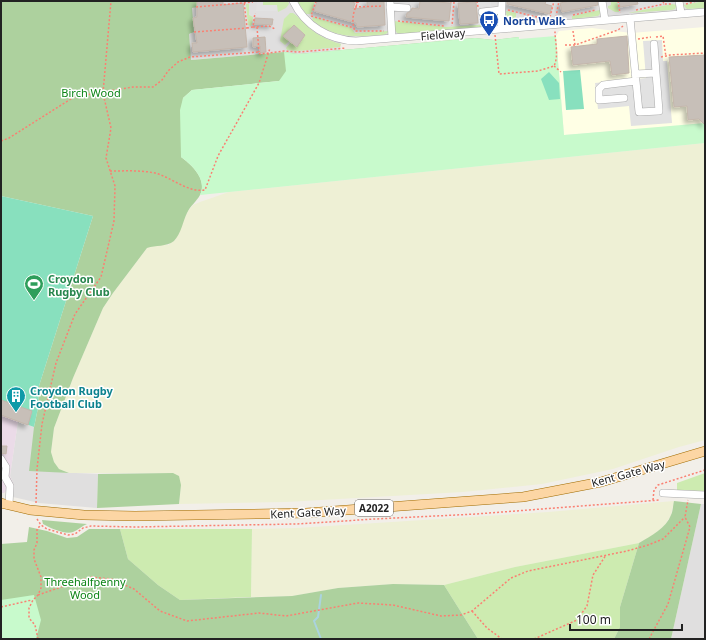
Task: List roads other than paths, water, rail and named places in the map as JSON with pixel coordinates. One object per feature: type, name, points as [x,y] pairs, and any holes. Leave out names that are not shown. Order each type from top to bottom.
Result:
[{"type":"main road","name":"Kent Gate Way","points":[[5,504],[36,511],[84,515],[135,516],[306,513],[523,497],[601,482],[705,451]]},
{"type":"street","name":"Fieldway","points":[[293,1],[304,18],[320,31],[333,37],[356,41],[605,20],[628,21],[681,13],[705,12]]},
{"type":"street","points":[[679,2],[681,13]]},
{"type":"street","points":[[392,38],[390,5],[407,8]]},
{"type":"street","points":[[602,5],[605,20]]},
{"type":"street","points":[[480,12],[501,7],[498,29]]},
{"type":"street","points":[[628,21],[639,112],[659,111],[654,44]]},
{"type":"street","points":[[624,98],[599,100],[599,89],[603,85],[656,73]]},
{"type":"street","points":[[1,460],[6,467],[5,477],[10,486],[5,504]]},
{"type":"street","points":[[663,493],[673,490],[705,495]]},
{"type":"waterway","points":[[321,595],[318,617],[314,621],[321,639]]},
{"type":"place","name":"North Walk","points":[[489,37]]},
{"type":"place","name":"Croydon Rugby Club","points":[[34,301]]},
{"type":"place","name":"Croydon Rugby Football Club","points":[[16,413]]},
{"type":"park label","name":"Birch Wood","points":[[91,92]]},
{"type":"park label","name":"Threehalfpenny Wood","points":[[85,587]]}]
